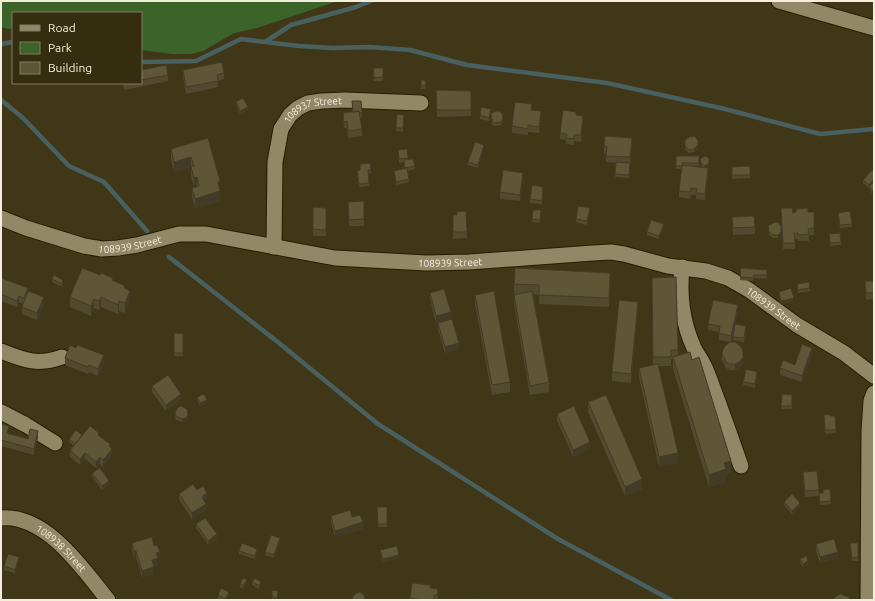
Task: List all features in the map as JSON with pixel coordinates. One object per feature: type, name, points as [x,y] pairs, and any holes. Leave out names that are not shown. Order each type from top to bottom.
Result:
[{"type":"street","points":[[779,1],[874,28]]},
{"type":"street","name":"108937 Street","points":[[274,246],[275,162],[281,129],[290,115],[298,108],[308,103],[322,101],[345,100],[421,104]]},
{"type":"street","name":"108939 Street","points":[[1,218],[26,228],[84,246],[102,249],[118,248],[172,235],[192,233],[206,234],[335,258],[426,263],[470,262],[610,252],[624,254],[668,266],[706,271],[728,278],[749,290],[797,326],[844,353],[874,376]]},
{"type":"street","points":[[682,268],[681,298],[687,331],[706,370],[741,466]]},
{"type":"street","points":[[1,351],[38,363],[48,362],[62,357]]},
{"type":"street","points":[[868,600],[869,431],[874,393]]},
{"type":"street","points":[[1,412],[55,443]]},
{"type":"street","name":"108938 Street","points":[[1,518],[16,519],[28,522],[50,535],[69,554],[108,600]]},
{"type":"green space","points":[[1,1],[338,1],[257,28],[234,33],[203,51],[191,54],[172,54],[142,50],[142,12],[12,12],[12,28],[8,29],[1,27]]},
{"type":"building","points":[[222,62],[224,73],[217,75],[218,81],[186,87],[183,70]]},
{"type":"building","points":[[166,65],[168,75],[142,80],[142,70]]},
{"type":"building","points":[[373,68],[383,68],[383,77],[374,78]]},
{"type":"building","points":[[421,80],[425,80],[426,85],[421,86]]},
{"type":"building","points":[[436,90],[471,91],[471,110],[437,110]]},
{"type":"building","points":[[243,98],[248,107],[240,111],[236,102]]},
{"type":"building","points":[[352,101],[361,101],[362,113],[359,111],[353,112]]},
{"type":"building","points":[[515,102],[532,104],[531,110],[541,111],[539,127],[528,125],[528,129],[512,126]]},
{"type":"building","points":[[481,107],[491,109],[489,118],[480,115]]},
{"type":"building","points":[[563,110],[576,112],[576,115],[583,116],[581,135],[574,135],[574,139],[566,138],[567,134],[560,133]]},
{"type":"building","points":[[359,111],[362,129],[348,131],[347,121],[344,122],[343,113]]},
{"type":"building","points":[[499,111],[502,113],[503,119],[501,122],[494,123],[492,121],[491,114]]},
{"type":"building","points":[[397,114],[404,115],[403,128],[396,128]]},
{"type":"building","points":[[605,136],[632,138],[630,157],[606,156],[607,147],[604,146]]},
{"type":"building","points":[[694,136],[698,140],[698,145],[694,149],[689,150],[685,146],[685,140]]},
{"type":"building","points":[[208,138],[220,181],[218,182],[220,191],[195,199],[192,188],[199,186],[197,177],[194,178],[191,167],[194,166],[191,157],[174,162],[171,149]]},
{"type":"building","points":[[475,142],[484,145],[478,165],[468,162]]},
{"type":"building","points":[[407,149],[408,158],[399,159],[398,150]]},
{"type":"building","points":[[676,156],[699,156],[699,163],[682,163],[683,166],[676,166]]},
{"type":"building","points":[[705,156],[709,158],[709,163],[705,166],[701,163],[700,159]]},
{"type":"building","points":[[413,159],[415,166],[405,168],[404,160]]},
{"type":"building","points":[[616,162],[630,163],[629,175],[615,174]]},
{"type":"building","points":[[370,163],[371,170],[368,170],[369,183],[359,184],[357,171],[360,170],[360,164]]},
{"type":"building","points":[[682,165],[708,168],[705,194],[696,193],[697,189],[691,188],[690,192],[679,191]]},
{"type":"building","points":[[750,166],[750,175],[732,175],[732,167]]},
{"type":"building","points":[[407,168],[409,179],[396,182],[394,171]]},
{"type":"building","points":[[503,170],[523,173],[520,195],[500,192]]},
{"type":"building","points":[[872,170],[874,172],[874,179],[869,185],[863,180]]},
{"type":"building","points":[[874,182],[874,189],[872,191],[869,186]]},
{"type":"building","points":[[532,185],[543,187],[542,201],[530,199]]},
{"type":"building","points":[[364,201],[364,219],[349,220],[348,202]]},
{"type":"building","points":[[578,206],[590,208],[587,221],[576,219]]},
{"type":"building","points":[[313,207],[326,208],[326,230],[313,229]]},
{"type":"building","points":[[781,208],[792,208],[793,213],[796,212],[796,209],[808,208],[808,212],[814,212],[814,228],[808,229],[809,234],[798,235],[798,233],[794,233],[795,243],[783,243]]},
{"type":"building","points":[[533,210],[541,210],[540,220],[532,219]]},
{"type":"building","points":[[466,211],[467,232],[453,232],[453,215],[457,215],[457,212]]},
{"type":"building","points":[[850,211],[852,224],[840,225],[838,213]]},
{"type":"building","points":[[754,216],[755,227],[733,228],[732,217]]},
{"type":"building","points":[[651,220],[664,224],[659,236],[647,232]]},
{"type":"building","points":[[778,222],[781,226],[781,232],[778,235],[773,235],[769,232],[768,226]]},
{"type":"building","points":[[840,233],[841,242],[830,243],[829,234]]},
{"type":"building","points":[[82,268],[113,278],[112,280],[125,286],[124,288],[130,291],[125,303],[119,301],[118,305],[101,297],[99,301],[94,299],[91,306],[70,297]]},
{"type":"building","points":[[515,268],[610,273],[609,298],[539,295],[539,285],[514,284]]},
{"type":"building","points":[[741,268],[767,270],[767,275],[754,275],[753,278],[740,277]]},
{"type":"building","points":[[54,275],[63,280],[62,284],[52,279]]},
{"type":"building","points":[[676,277],[678,350],[671,350],[671,357],[653,357],[652,278]]},
{"type":"building","points":[[1,278],[28,288],[24,298],[19,296],[17,301],[1,294]]},
{"type":"building","points":[[865,281],[874,281],[874,293],[866,293]]},
{"type":"building","points":[[809,282],[810,288],[798,290],[797,284]]},
{"type":"building","points":[[791,288],[794,298],[781,301],[779,292]]},
{"type":"building","points":[[444,289],[451,312],[436,316],[430,293]]},
{"type":"building","points":[[28,291],[44,297],[37,313],[22,307]]},
{"type":"building","points":[[494,291],[510,382],[492,385],[475,295]]},
{"type":"building","points":[[532,291],[549,382],[530,386],[514,295]]},
{"type":"building","points":[[619,300],[638,302],[631,374],[612,372]]},
{"type":"building","points":[[713,300],[738,305],[731,336],[719,333],[720,326],[708,324]]},
{"type":"building","points":[[452,319],[459,343],[445,347],[438,323]]},
{"type":"building","points":[[735,324],[746,326],[744,338],[733,337]]},
{"type":"building","points":[[174,333],[183,334],[183,353],[174,353]]},
{"type":"building","points":[[730,342],[735,342],[742,348],[743,358],[735,364],[726,362],[722,353],[723,349]]},
{"type":"building","points":[[802,344],[812,348],[802,376],[780,368],[783,360],[795,365]]},
{"type":"building","points":[[70,345],[76,348],[77,345],[104,355],[98,369],[89,365],[88,367],[65,358]]},
{"type":"building","points":[[690,352],[692,360],[699,357],[731,461],[724,463],[726,469],[709,475],[673,357]]},
{"type":"building","points":[[658,364],[678,453],[659,457],[639,368]]},
{"type":"building","points":[[746,369],[757,372],[755,384],[743,382]]},
{"type":"building","points":[[168,375],[181,394],[166,405],[152,386]]},
{"type":"building","points":[[204,394],[207,400],[200,403],[197,397]]},
{"type":"building","points":[[782,394],[792,395],[792,406],[781,406]]},
{"type":"building","points":[[606,395],[642,479],[625,487],[588,402]]},
{"type":"building","points":[[181,406],[187,409],[188,415],[186,418],[182,419],[176,416],[175,413],[178,407]]},
{"type":"building","points":[[574,406],[590,442],[573,450],[557,414]]},
{"type":"building","points":[[830,414],[830,416],[835,416],[836,430],[825,430],[824,415]]},
{"type":"building","points":[[1,424],[9,426],[7,433],[28,439],[30,429],[38,431],[34,449],[1,440]]},
{"type":"building","points":[[90,426],[99,433],[98,435],[110,444],[109,446],[112,449],[103,460],[100,457],[96,462],[85,453],[80,459],[70,450]]},
{"type":"building","points":[[76,430],[82,435],[75,444],[69,439]]},
{"type":"building","points":[[100,468],[109,481],[102,486],[92,473]]},
{"type":"building","points":[[817,471],[819,490],[805,491],[803,472]]},
{"type":"building","points":[[193,484],[197,490],[203,486],[207,493],[202,497],[206,504],[192,513],[179,494]]},
{"type":"building","points":[[830,489],[831,501],[820,502],[819,493],[823,493],[823,490]]},
{"type":"building","points":[[792,494],[800,503],[792,511],[784,502]]},
{"type":"building","points":[[377,507],[387,507],[387,524],[378,524]]},
{"type":"building","points":[[350,510],[352,517],[360,515],[363,522],[335,531],[331,516]]},
{"type":"building","points":[[205,518],[217,534],[208,541],[196,524]]},
{"type":"building","points":[[271,535],[280,538],[274,555],[265,552]]},
{"type":"building","points":[[152,537],[154,546],[157,545],[160,552],[156,553],[158,558],[152,560],[154,567],[142,571],[132,543]]},
{"type":"building","points":[[834,539],[838,552],[820,557],[816,544]]},
{"type":"building","points":[[242,543],[257,549],[255,556],[239,551]]},
{"type":"building","points":[[850,543],[858,543],[858,557],[852,558]]},
{"type":"building","points":[[397,546],[399,555],[383,559],[380,550]]},
{"type":"building","points":[[8,554],[19,557],[15,570],[4,566]]},
{"type":"building","points":[[806,556],[808,561],[803,564],[800,559]]},
{"type":"building","points":[[243,578],[247,580],[243,586],[240,583]]},
{"type":"building","points":[[255,578],[261,582],[259,586],[252,582]]},
{"type":"building","points":[[412,583],[430,585],[430,588],[438,589],[437,596],[434,595],[434,600],[410,598]]},
{"type":"building","points":[[221,588],[229,592],[225,599],[218,595]]},
{"type":"building","points":[[272,590],[278,591],[277,598],[273,598]]},
{"type":"building","points":[[360,592],[364,595],[365,600],[353,600],[352,598],[355,594]]},
{"type":"building","points":[[840,594],[849,597],[849,600],[834,600],[834,598]]},
{"type":"building","points":[[473,598],[486,600],[473,600]]},
{"type":"waterway","points":[[142,62],[196,61],[241,39],[265,42],[291,25],[356,7],[371,1]]},
{"type":"waterway","points":[[1,44],[12,42]]},
{"type":"waterway","points":[[265,42],[333,48],[370,47],[410,50],[467,65],[607,83],[725,109],[820,134],[874,129]]},
{"type":"waterway","points":[[1,100],[23,118],[69,166],[104,182],[147,231]]},
{"type":"waterway","points":[[169,257],[279,343],[378,424],[558,539],[671,600]]}]
